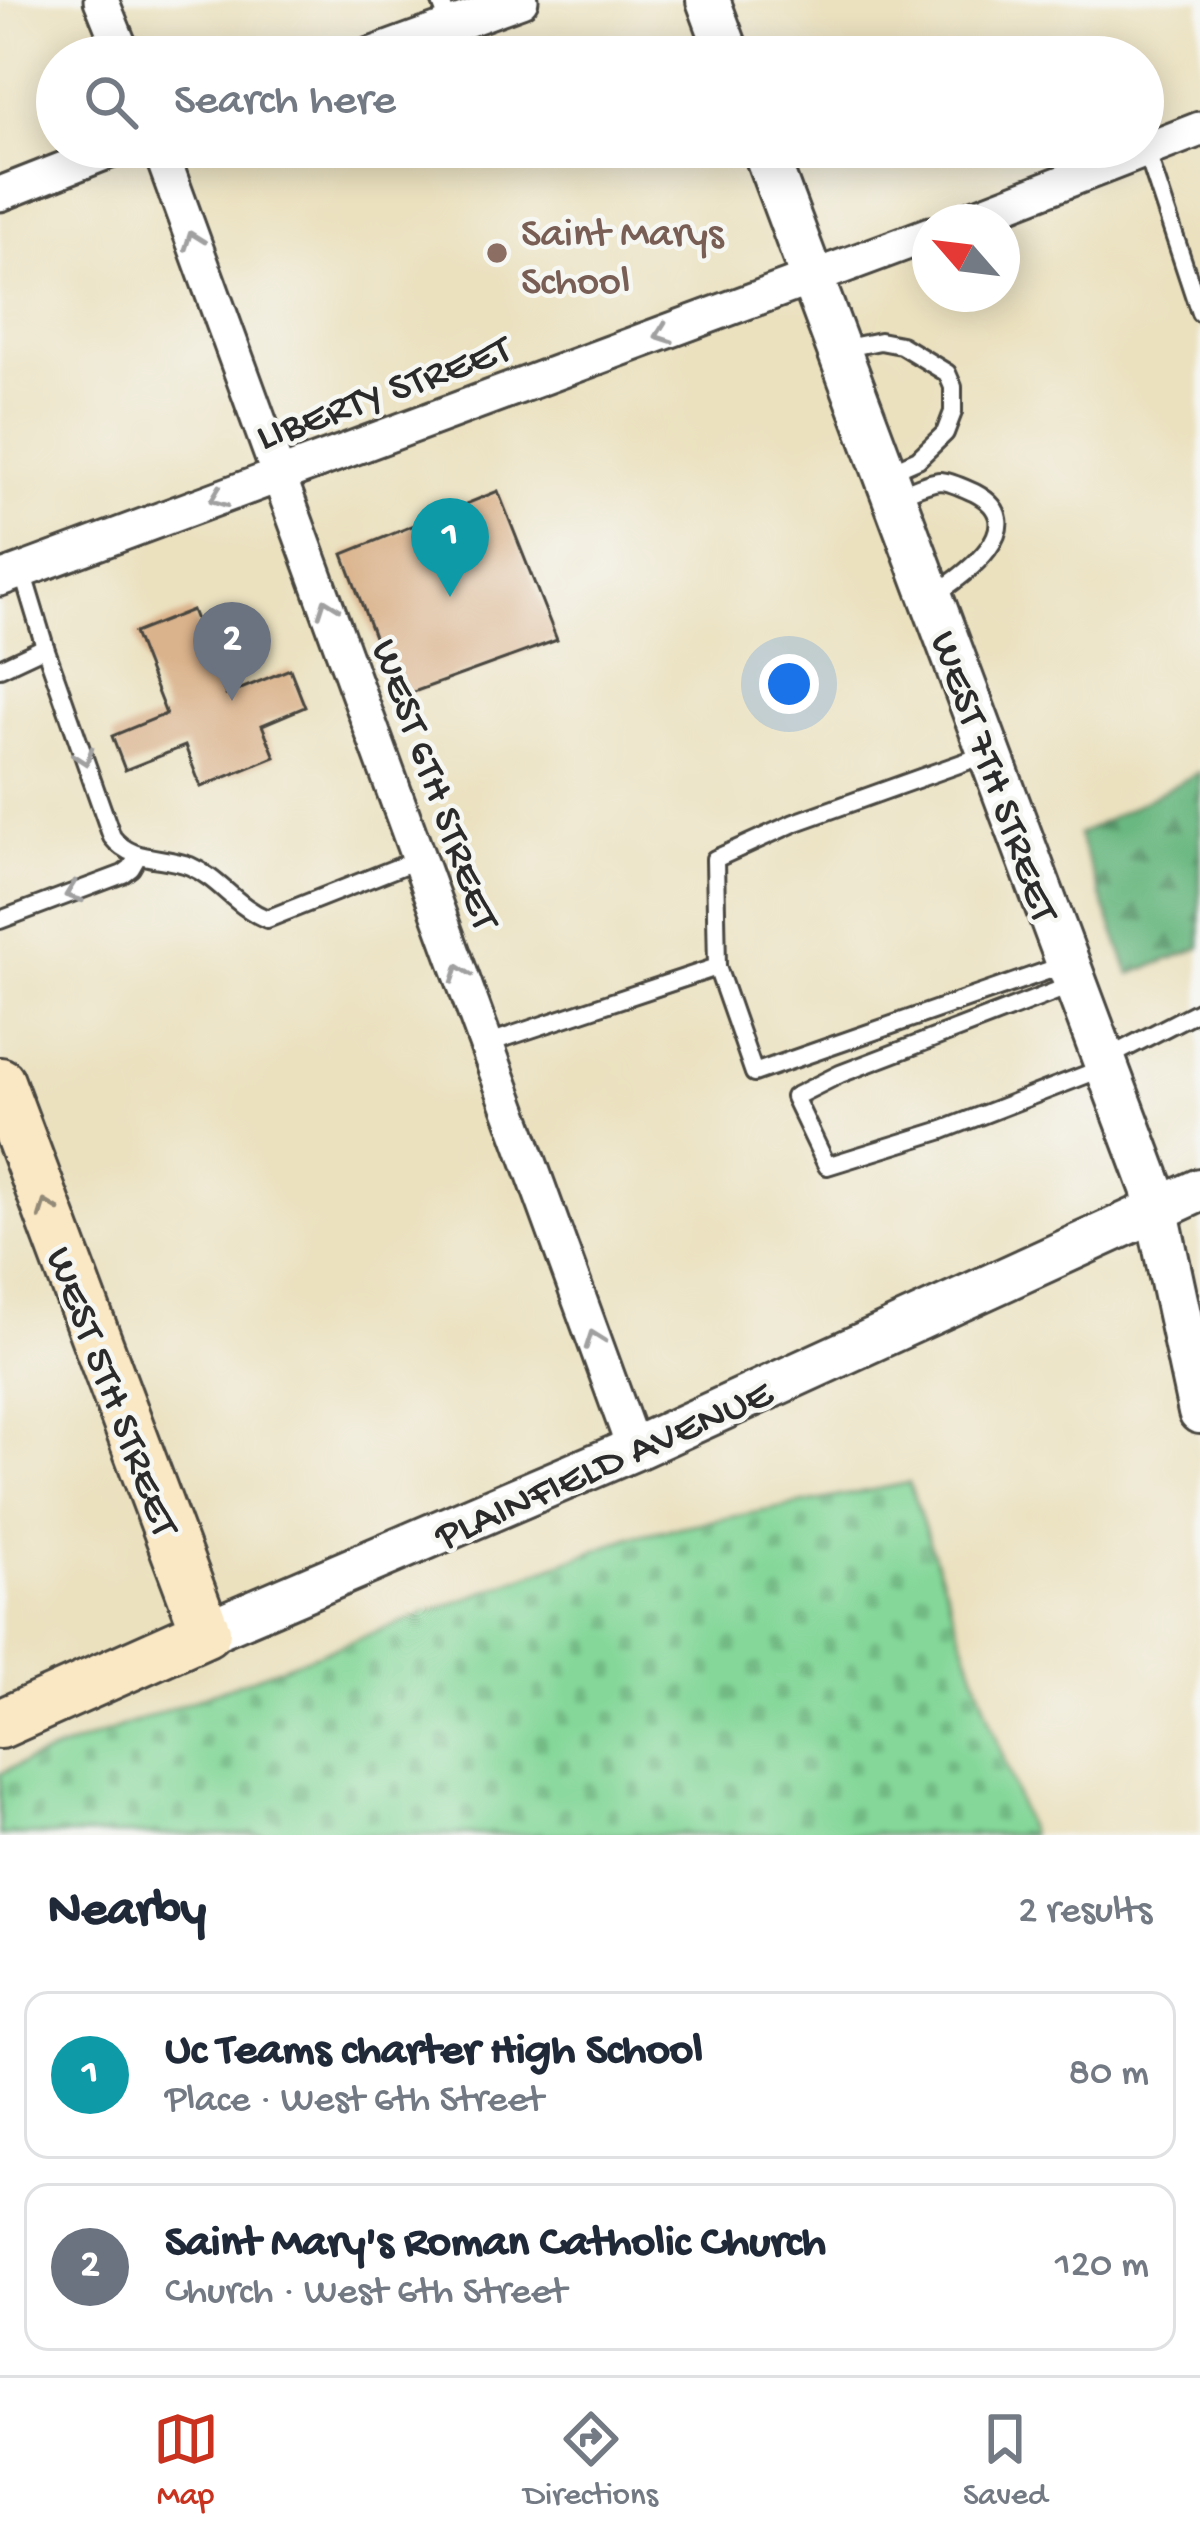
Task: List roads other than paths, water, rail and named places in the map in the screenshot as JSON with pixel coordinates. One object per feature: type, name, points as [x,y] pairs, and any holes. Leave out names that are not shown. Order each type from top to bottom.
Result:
[{"type":"main road","name":"WEST 5TH STREET","points":[[0,1082],[206,1632]]},
{"type":"main road","name":"PLAINFIELD AVENUE","points":[[0,1724],[206,1632]]},
{"type":"street","points":[[101,0],[116,36]]},
{"type":"street","points":[[403,36],[445,13],[521,0]]},
{"type":"street","points":[[708,0],[721,36]]},
{"type":"street","points":[[1164,143],[1200,130]]},
{"type":"street","points":[[0,194],[66,168]]},
{"type":"street","name":"WEST 6TH STREET","points":[[167,168],[634,1449]]},
{"type":"street","name":"WEST 7TH STREET","points":[[771,168],[1152,1189],[1200,1412]]},
{"type":"street","points":[[1007,204],[1100,168]]},
{"type":"street","name":"LIBERTY STREET","points":[[11,576],[912,241]]},
{"type":"street","name":"PLAINFIELD AVENUE","points":[[206,1632],[634,1449],[1200,1190]]},
{"type":"lane","points":[[1152,168],[1200,313]]},
{"type":"lane","points":[[839,349],[880,341],[901,345],[947,373],[953,387],[953,412],[945,433],[890,485]]},
{"type":"lane","points":[[890,485],[940,481],[982,496],[993,508],[998,527],[991,546],[964,575],[932,597]]},
{"type":"lane","points":[[11,576],[45,647],[117,844],[139,856],[179,862],[204,872],[239,905],[267,919],[419,860]]},
{"type":"lane","points":[[0,668],[45,647]]},
{"type":"lane","points":[[991,753],[794,823],[715,859],[716,967],[754,1073],[1072,974]]},
{"type":"lane","points":[[0,920],[124,874],[139,856]]},
{"type":"lane","points":[[486,1044],[716,967]]},
{"type":"lane","points":[[1072,974],[794,1097],[827,1166],[943,1130],[1106,1063],[1200,1010]]},
{"type":"place","name":"Saint Marys School","points":[[497,253]]},
{"type":"place","name":"Uc Teams charter High School","points":[[450,597]]},
{"type":"place","name":"Saint Mary's Roman Catholic Church","points":[[232,701]]}]
